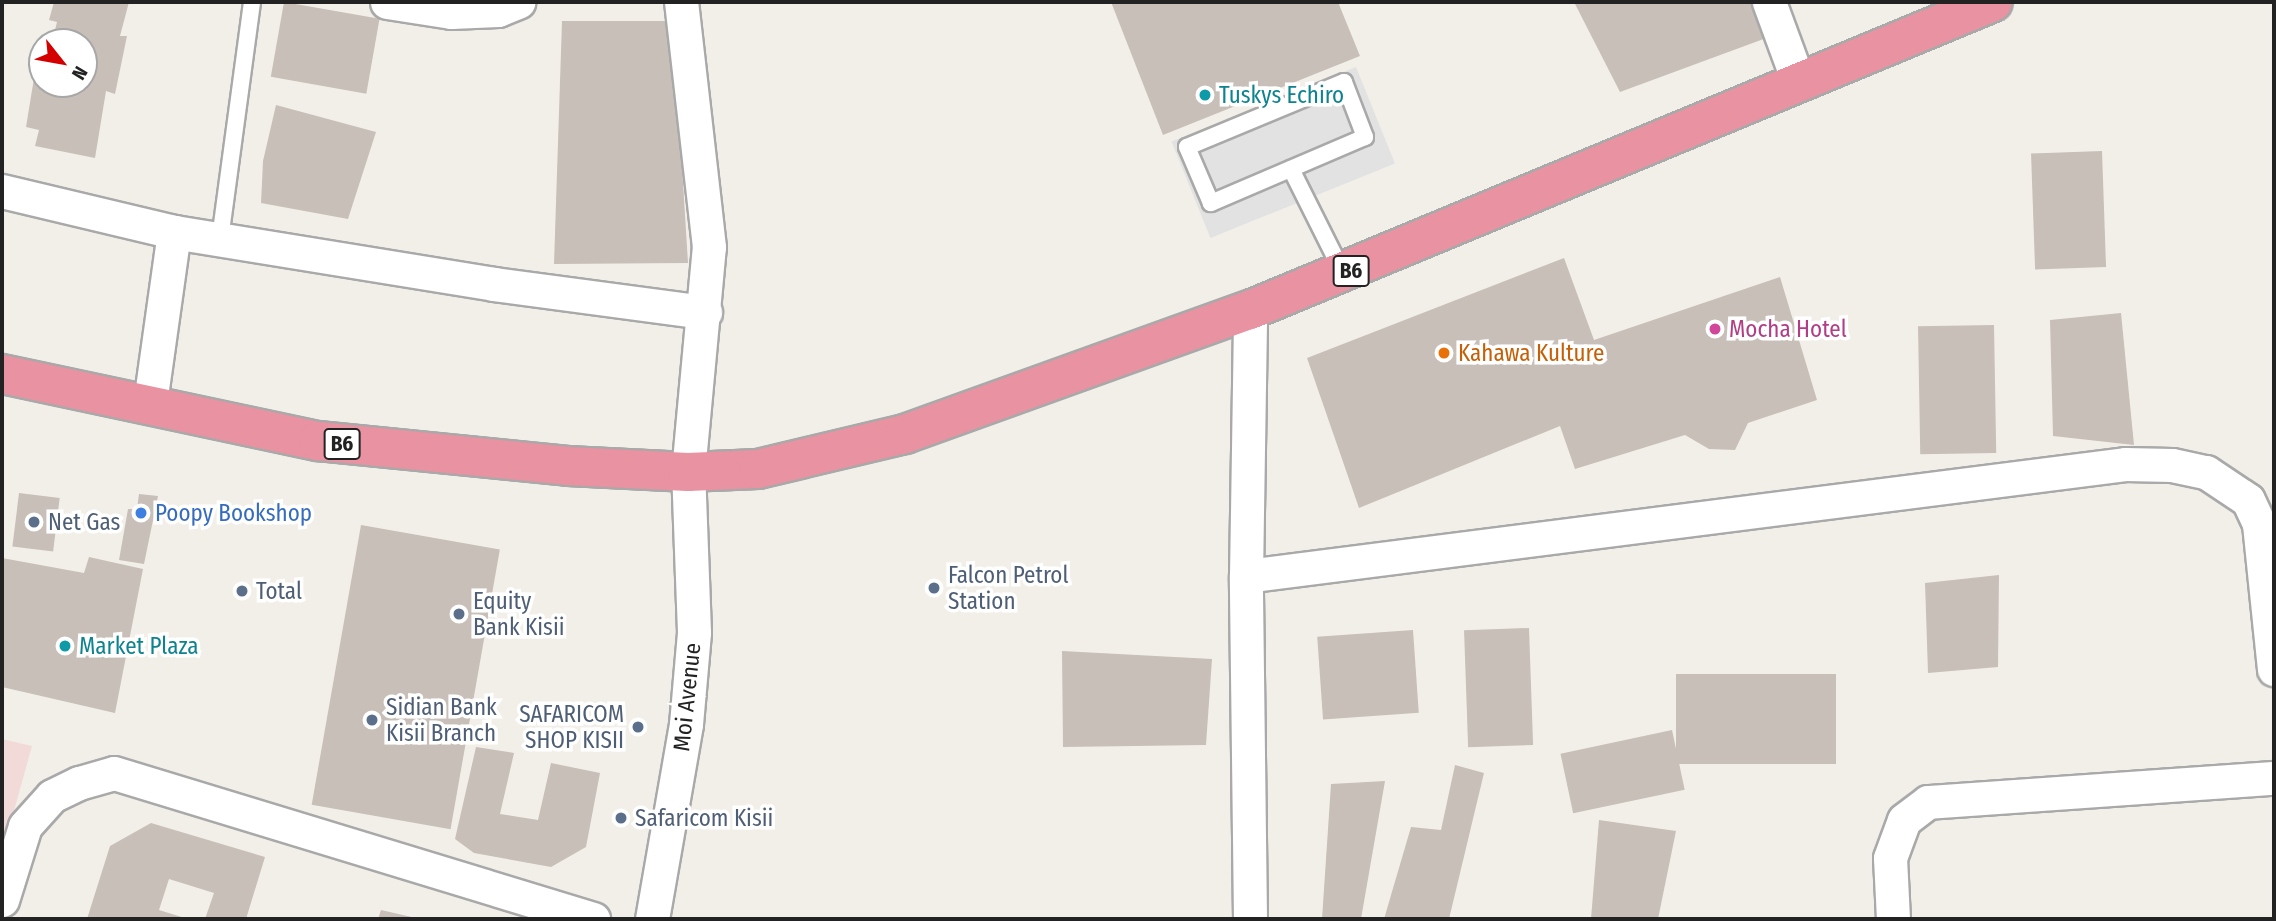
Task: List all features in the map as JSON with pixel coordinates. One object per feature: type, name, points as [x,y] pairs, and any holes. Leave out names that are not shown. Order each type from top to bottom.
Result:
[{"type":"highway","name":"B6","points":[[2,374],[150,403],[318,441],[568,466],[688,472],[758,469],[905,434],[1344,275],[1798,81],[1993,2]]},
{"type":"street","points":[[387,2],[451,12],[498,10],[518,2]]},
{"type":"street","name":"Moi Avenue","points":[[652,919],[686,724],[692,659],[688,472],[709,247],[681,2]]},
{"type":"street","points":[[1769,2],[1798,81]]},
{"type":"street","points":[[2,191],[174,232],[705,312]]},
{"type":"street","points":[[150,403],[174,232]]},
{"type":"street","points":[[1250,310],[1246,576],[1250,919]]},
{"type":"street","points":[[1246,576],[2125,464],[2172,465],[2206,472],[2248,500],[2259,524],[2274,669]]},
{"type":"street","points":[[2,900],[25,826],[52,796],[114,773],[593,919]]},
{"type":"street","points":[[1893,919],[1890,858],[1904,820],[1928,802],[2274,778]]},
{"type":"lane","points":[[219,239],[252,2]]},
{"type":"lane","points":[[1344,82],[1366,137],[1291,169],[1211,203],[1187,147],[1344,82]]},
{"type":"lane","points":[[1291,169],[1344,275]]},
{"type":"shaded area","points":[[1356,67],[1395,163],[1210,238],[1171,142]]},
{"type":"shaded area","points":[[2,739],[32,746],[2,854]]},
{"type":"building","points":[[54,2],[129,2],[120,36],[127,36],[115,94],[106,91],[95,158],[35,146],[39,130],[26,127],[31,98],[98,98],[98,28],[56,28],[57,22],[49,20]]},
{"type":"building","points":[[284,2],[380,19],[366,94],[271,77]]},
{"type":"building","name":"Tuskys Echiro","points":[[1111,2],[1338,2],[1360,56],[1163,135]]},
{"type":"building","points":[[1574,2],[1754,2],[1769,37],[1620,92]]},
{"type":"building","points":[[562,21],[673,21],[688,263],[554,264]]},
{"type":"building","points":[[276,105],[376,132],[348,219],[261,203],[263,161]]},
{"type":"building","points":[[2102,151],[2106,267],[2035,269],[2031,153]]},
{"type":"building","points":[[1564,258],[1594,340],[1780,277],[1817,400],[1748,423],[1735,450],[1709,449],[1685,435],[1575,469],[1560,426],[1359,508],[1307,358]]},
{"type":"building","points":[[2121,313],[2134,445],[2053,436],[2050,320]]},
{"type":"building","points":[[1994,325],[1996,453],[1920,454],[1918,326]]},
{"type":"building","points":[[19,493],[60,498],[53,552],[12,547]]},
{"type":"building","points":[[139,494],[158,496],[144,564],[119,560],[128,509],[137,509]]},
{"type":"building","points":[[361,525],[500,549],[451,829],[312,805]]},
{"type":"building","name":"Market Plaza","points":[[89,557],[143,569],[115,713],[2,687],[2,558],[84,573]]},
{"type":"building","points":[[1999,575],[1998,667],[1928,673],[1925,583]]},
{"type":"building","points":[[1529,628],[1533,745],[1468,747],[1464,630]]},
{"type":"building","points":[[1413,630],[1419,713],[1323,719],[1317,637]]},
{"type":"building","points":[[1062,651],[1212,659],[1206,745],[1063,747]]},
{"type":"building","points":[[1676,674],[1836,674],[1836,764],[1676,764]]},
{"type":"building","points":[[1672,730],[1685,790],[1573,813],[1560,754]]},
{"type":"building","points":[[476,747],[514,753],[500,814],[538,820],[551,763],[600,773],[586,847],[551,867],[474,853],[455,839]]},
{"type":"building","points":[[1455,765],[1484,773],[1449,919],[1384,919],[1411,827],[1441,830]]},
{"type":"building","points":[[1385,781],[1361,919],[1322,919],[1331,784]]},
{"type":"building","points":[[1599,820],[1676,831],[1658,919],[1591,919]]},
{"type":"building","points":[[151,823],[265,857],[246,919],[205,919],[214,893],[169,879],[159,910],[188,919],[87,919],[110,846]]},
{"type":"building","points":[[381,910],[416,918],[378,919]]},
{"type":"place","name":"Tuskys Echiro","points":[[1205,95]]},
{"type":"place","name":"Mocha Hotel","points":[[1715,329]]},
{"type":"place","name":"Kahawa Kulture","points":[[1444,353]]},
{"type":"place","name":"Poopy Bookshop","points":[[141,513]]},
{"type":"place","name":"Net Gas","points":[[34,522]]},
{"type":"place","name":"Falcon Petrol Station","points":[[934,588]]},
{"type":"place","name":"Total","points":[[242,591]]},
{"type":"place","name":"Equity Bank Kisii","points":[[459,614]]},
{"type":"place","name":"Market Plaza","points":[[65,646]]},
{"type":"place","name":"Sidian Bank Kisii Branch","points":[[372,720]]},
{"type":"place","name":"SAFARICOM SHOP KISII","points":[[638,727]]},
{"type":"place","name":"Safaricom Kisii","points":[[621,818]]}]
